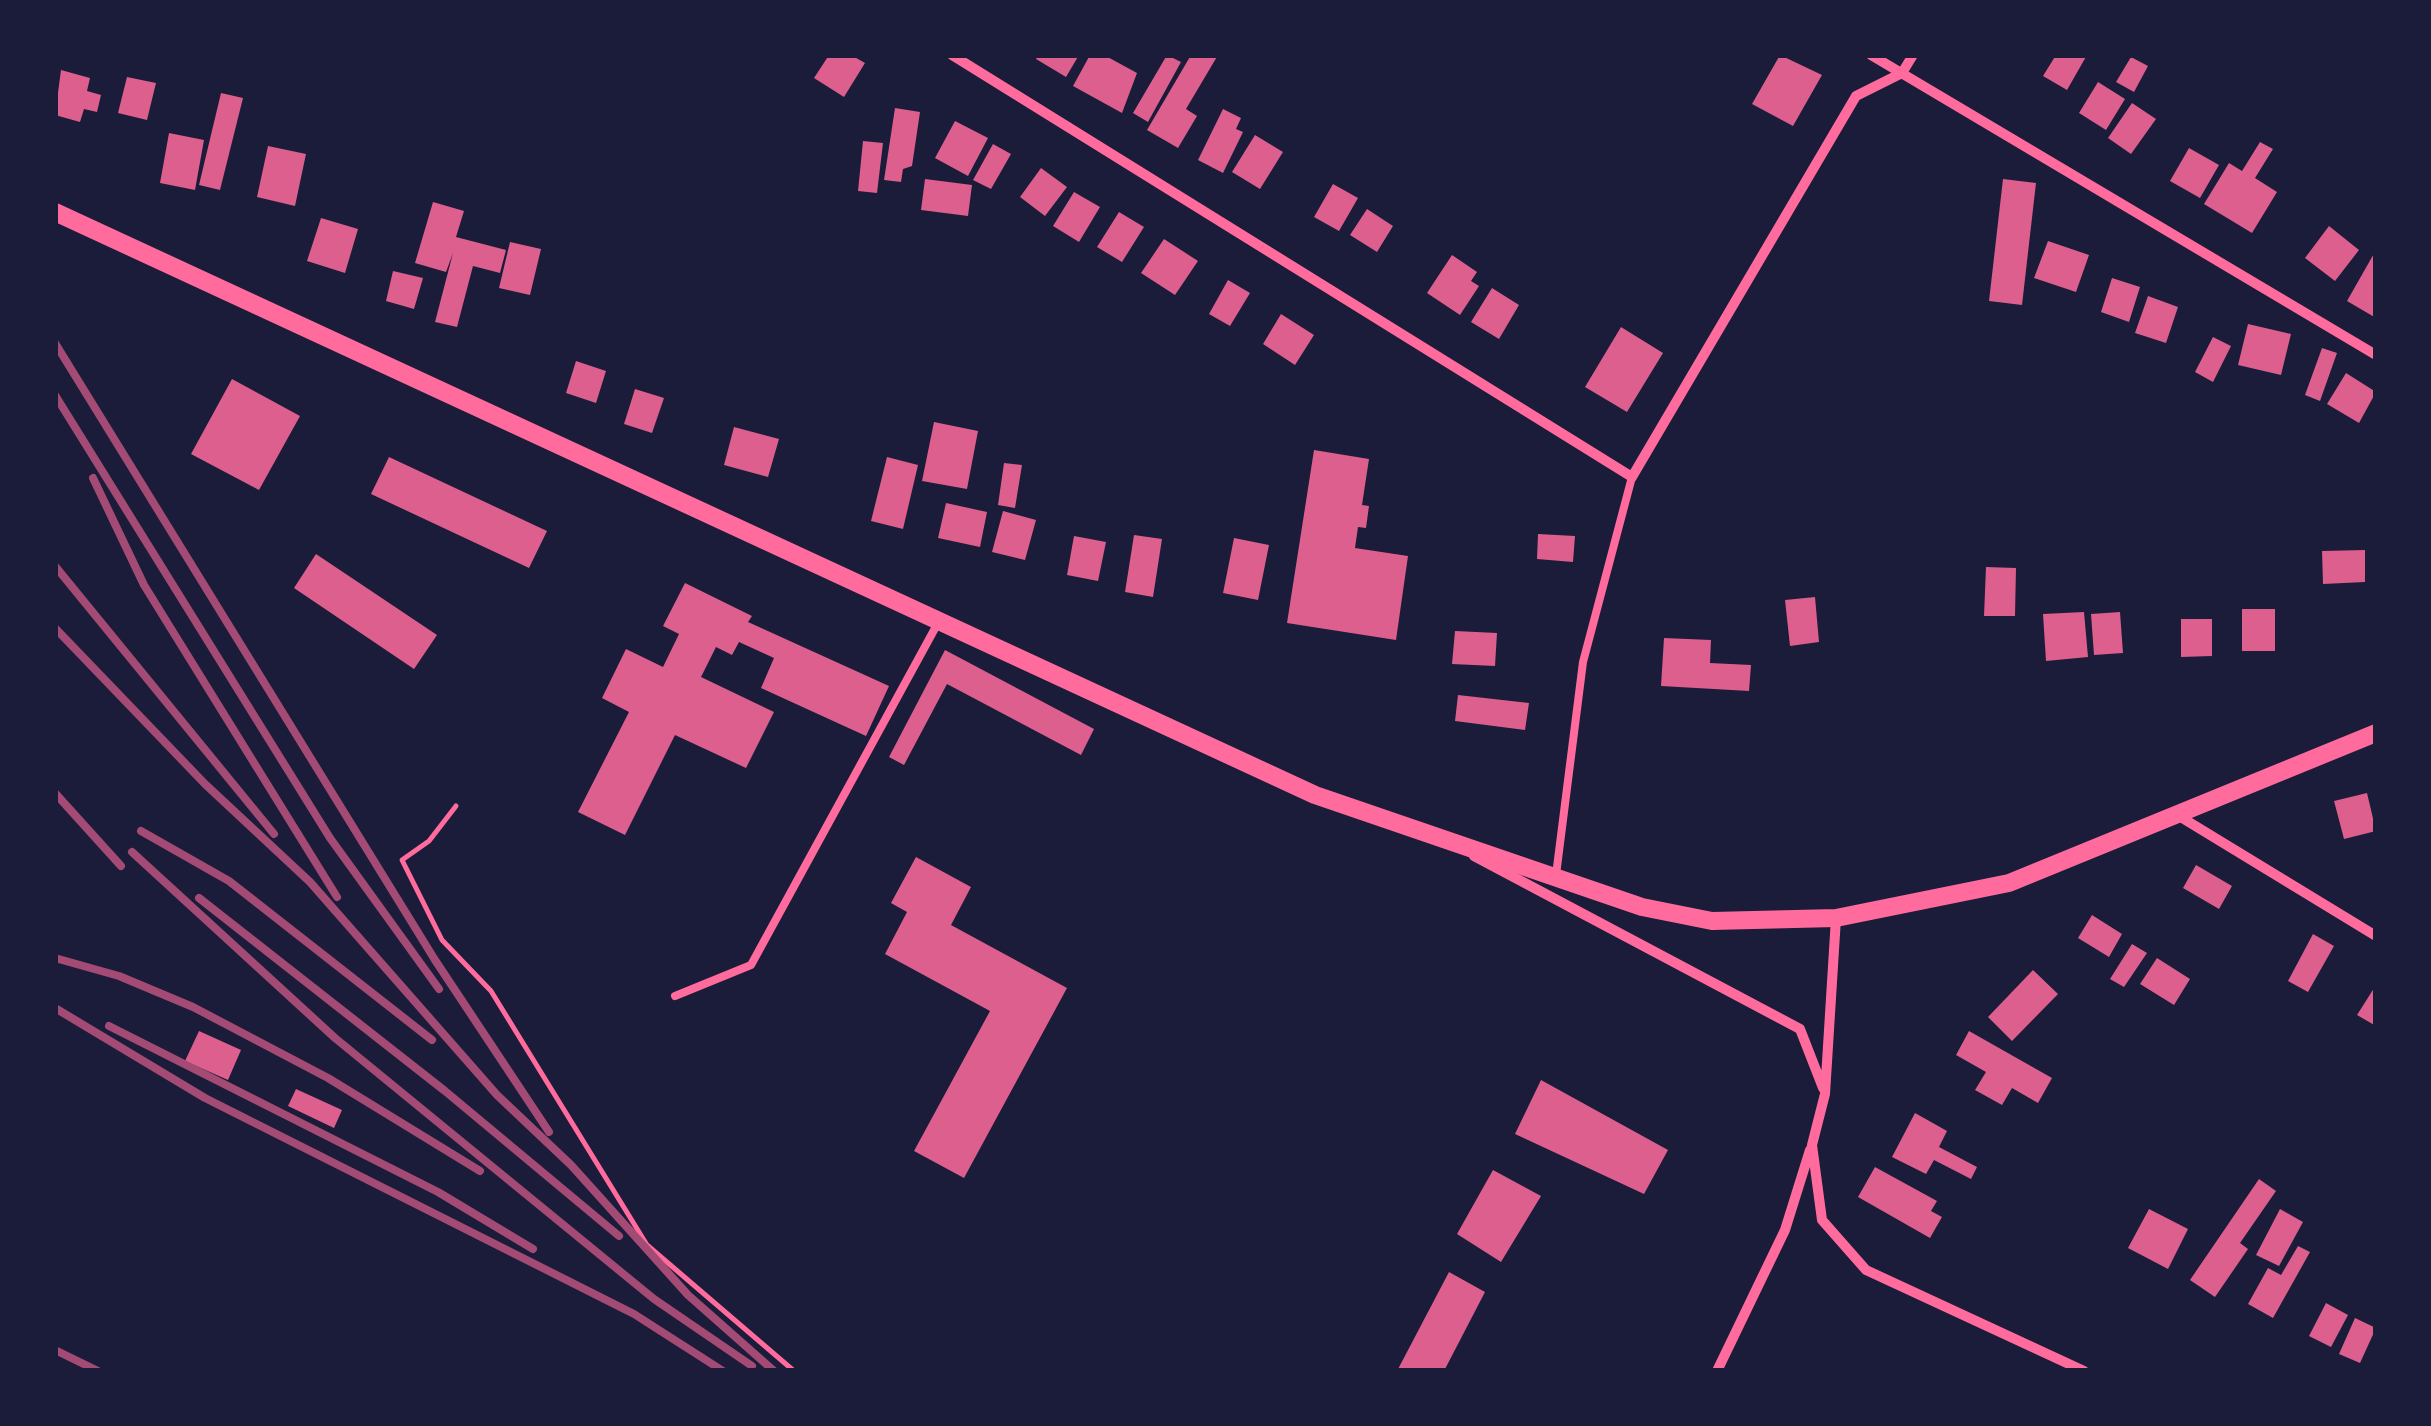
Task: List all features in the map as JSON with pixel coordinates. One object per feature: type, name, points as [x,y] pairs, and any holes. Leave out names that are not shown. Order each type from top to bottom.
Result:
[{"type":"street","points":[[952,55],[1632,478],[1856,96],[1902,73],[1912,55]]},
{"type":"street","points":[[1871,55],[2376,355]]},
{"type":"street","points":[[55,212],[1315,794],[1556,879],[1642,906],[1712,922],[1836,918],[2010,883],[2376,732]]},
{"type":"street","points":[[2179,816],[2376,936]]},
{"type":"street","points":[[1429,832],[1800,1029],[1825,1094]]},
{"type":"street","points":[[1717,1371],[1785,1230],[1812,1145],[1825,1094],[1836,918]]},
{"type":"street","points":[[1812,1145],[1822,1220],[1866,1270],[2084,1371]]},
{"type":"lane","points":[[1556,879],[1582,662],[1632,478]]},
{"type":"lane","points":[[674,996],[751,965],[939,621]]},
{"type":"path","points":[[456,806],[429,840],[402,860],[442,940],[491,991],[647,1245],[794,1371]]},
{"type":"building","points":[[829,55],[851,55],[865,63],[844,97],[814,78]]},
{"type":"building","points":[[1038,55],[1079,55],[1066,77],[1036,59]]},
{"type":"building","points":[[1090,55],[1104,55],[1137,73],[1122,113],[1073,86]]},
{"type":"building","points":[[1167,55],[1181,62],[1148,122],[1133,113]]},
{"type":"building","points":[[1191,55],[1218,55],[1186,109],[1197,116],[1178,148],[1147,130]]},
{"type":"building","points":[[1780,55],[1822,75],[1793,126],[1752,104]]},
{"type":"building","points":[[2056,55],[2087,55],[2067,90],[2043,76]]},
{"type":"building","points":[[2131,57],[2148,66],[2134,92],[2116,82]]},
{"type":"building","points":[[61,70],[90,78],[87,91],[101,95],[97,112],[84,109],[80,122],[55,115]]},
{"type":"building","points":[[127,77],[156,83],[147,120],[118,113]]},
{"type":"building","points":[[2098,82],[2125,99],[2106,130],[2079,113]]},
{"type":"building","points":[[221,93],[243,98],[220,190],[199,185]]},
{"type":"building","points":[[2132,103],[2156,119],[2131,154],[2108,138]]},
{"type":"building","points":[[895,108],[920,112],[912,166],[903,169],[901,182],[884,180]]},
{"type":"building","points":[[1223,109],[1241,118],[1236,129],[1243,132],[1223,173],[1198,160]]},
{"type":"building","points":[[955,121],[988,138],[968,176],[935,158]]},
{"type":"building","points":[[169,133],[204,140],[195,190],[160,183]]},
{"type":"building","points":[[1255,135],[1283,152],[1260,189],[1232,172]]},
{"type":"building","points":[[863,141],[883,143],[877,193],[858,191]]},
{"type":"building","points":[[2260,142],[2273,149],[2255,178],[2277,192],[2252,233],[2204,204],[2229,163],[2242,171]]},
{"type":"building","points":[[993,144],[1011,154],[991,189],[973,180]]},
{"type":"building","points":[[268,146],[306,154],[295,206],[257,197]]},
{"type":"building","points":[[2189,148],[2219,165],[2200,198],[2170,181]]},
{"type":"building","points":[[1041,168],[1067,187],[1045,216],[1020,197]]},
{"type":"building","points":[[925,179],[972,185],[968,216],[921,210]]},
{"type":"building","points":[[2003,179],[2036,183],[2022,305],[1989,301]]},
{"type":"building","points":[[1333,184],[1358,198],[1339,231],[1314,217]]},
{"type":"building","points":[[1074,192],[1100,207],[1079,242],[1053,226]]},
{"type":"building","points":[[433,202],[464,211],[456,237],[506,250],[500,273],[473,266],[457,327],[435,322],[453,253],[446,272],[415,263]]},
{"type":"building","points":[[1367,209],[1393,226],[1377,252],[1350,235]]},
{"type":"building","points":[[1119,212],[1144,227],[1122,262],[1097,247]]},
{"type":"building","points":[[321,218],[358,229],[345,273],[307,261]]},
{"type":"building","points":[[2329,226],[2359,250],[2335,281],[2305,258]]},
{"type":"building","points":[[1164,239],[1198,261],[1175,295],[1141,273]]},
{"type":"building","points":[[2048,241],[2089,255],[2076,292],[2034,278]]},
{"type":"building","points":[[510,242],[541,249],[530,295],[499,288]]},
{"type":"building","points":[[2376,250],[2376,318],[2347,301]]},
{"type":"building","points":[[1452,255],[1477,272],[1471,281],[1479,286],[1460,315],[1427,293]]},
{"type":"building","points":[[393,271],[423,278],[414,309],[386,301]]},
{"type":"building","points":[[2112,278],[2140,287],[2129,322],[2101,312]]},
{"type":"building","points":[[1228,280],[1250,293],[1230,326],[1209,314]]},
{"type":"building","points":[[1492,288],[1519,305],[1499,339],[1471,322]]},
{"type":"building","points":[[2148,296],[2178,307],[2166,343],[2135,333]]},
{"type":"building","points":[[1281,314],[1314,335],[1295,365],[1263,344]]},
{"type":"building","points":[[2248,324],[2291,334],[2281,375],[2238,365]]},
{"type":"building","points":[[1621,327],[1663,353],[1627,412],[1585,387]]},
{"type":"building","points":[[2213,337],[2231,346],[2213,382],[2195,372]]},
{"type":"building","points":[[2322,348],[2337,353],[2320,401],[2305,395]]},
{"type":"building","points":[[576,361],[606,371],[596,403],[566,393]]},
{"type":"building","points":[[2346,373],[2376,392],[2359,423],[2327,404]]},
{"type":"building","points":[[232,379],[300,416],[259,490],[191,454]]},
{"type":"building","points":[[635,389],[664,398],[652,433],[624,424]]},
{"type":"building","points":[[934,422],[978,431],[967,489],[922,481]]},
{"type":"building","points":[[734,427],[779,439],[768,477],[724,465]]},
{"type":"building","points":[[1314,450],[1369,459],[1362,505],[1369,506],[1366,528],[1358,527],[1355,548],[1408,556],[1396,640],[1287,623]]},
{"type":"building","points":[[389,457],[547,531],[529,568],[371,494]]},
{"type":"building","points":[[887,457],[918,465],[903,529],[871,521]]},
{"type":"building","points":[[1004,463],[1022,465],[1015,508],[998,505]]},
{"type":"building","points":[[946,503],[987,512],[980,547],[938,538]]},
{"type":"building","points":[[1003,511],[1036,520],[1025,560],[992,552]]},
{"type":"building","points":[[1538,534],[1575,536],[1573,562],[1537,559]]},
{"type":"building","points":[[1134,535],[1162,539],[1153,597],[1125,592]]},
{"type":"building","points":[[1074,536],[1106,542],[1098,581],[1067,575]]},
{"type":"building","points":[[1234,538],[1269,545],[1258,600],[1223,593]]},
{"type":"building","points":[[2365,550],[2365,582],[2323,584],[2322,551]]},
{"type":"building","points":[[316,554],[437,635],[414,669],[294,588]]},
{"type":"building","points":[[1986,567],[2016,568],[2015,616],[1984,616]]},
{"type":"building","points":[[685,583],[752,616],[748,622],[889,686],[866,736],[761,688],[774,658],[739,642],[732,655],[716,647],[701,677],[774,712],[746,768],[675,735],[625,835],[578,812],[629,712],[602,698],[626,649],[663,667],[679,634],[663,626]]},
{"type":"building","points":[[1815,597],[1819,642],[1790,646],[1785,600]]},
{"type":"building","points":[[2242,609],[2275,609],[2275,651],[2242,651]]},
{"type":"building","points":[[2084,612],[2088,657],[2046,661],[2043,614]]},
{"type":"building","points":[[2120,612],[2123,653],[2094,655],[2091,614]]},
{"type":"building","points":[[2181,619],[2212,619],[2212,656],[2181,657]]},
{"type":"building","points":[[1455,631],[1497,633],[1495,666],[1452,664]]},
{"type":"building","points":[[1664,638],[1711,640],[1710,663],[1751,665],[1749,691],[1661,686]]},
{"type":"building","points":[[945,650],[1094,729],[1081,755],[947,684],[904,765],[889,757]]},
{"type":"building","points":[[1458,695],[1529,703],[1525,730],[1455,721]]},
{"type":"building","points":[[2367,793],[2376,831],[2344,839],[2334,801]]},
{"type":"building","points":[[916,857],[971,887],[951,925],[1067,988],[964,1178],[914,1151],[990,1011],[885,954],[907,912],[891,903]]},
{"type":"building","points":[[2196,865],[2232,886],[2219,909],[2183,888]]},
{"type":"building","points":[[2092,915],[2122,934],[2109,957],[2078,938]]},
{"type":"building","points":[[2313,934],[2334,946],[2308,992],[2288,981]]},
{"type":"building","points":[[2132,944],[2147,953],[2124,987],[2110,979]]},
{"type":"building","points":[[2157,958],[2190,979],[2174,1005],[2140,984]]},
{"type":"building","points":[[2033,970],[2058,994],[2012,1041],[1988,1017]]},
{"type":"building","points":[[2376,985],[2376,1026],[2357,1015]]},
{"type":"building","points":[[199,1031],[241,1050],[228,1080],[185,1061]]},
{"type":"building","points":[[1969,1031],[2052,1078],[2038,1103],[2012,1088],[2002,1105],[1975,1090],[1986,1072],[1956,1055]]},
{"type":"building","points":[[1541,1080],[1668,1150],[1644,1194],[1515,1134]]},
{"type":"building","points":[[296,1089],[342,1110],[334,1128],[288,1106]]},
{"type":"building","points":[[1915,1113],[1947,1131],[1939,1147],[1977,1167],[1971,1179],[1934,1160],[1926,1174],[1892,1157]]},
{"type":"building","points":[[1875,1167],[1937,1201],[1931,1211],[1942,1217],[1930,1238],[1858,1197]]},
{"type":"building","points":[[1493,1170],[1541,1196],[1501,1262],[1457,1234]]},
{"type":"building","points":[[2259,1179],[2276,1191],[2240,1243],[2248,1249],[2215,1297],[2190,1280]]},
{"type":"building","points":[[2149,1209],[2188,1229],[2168,1269],[2128,1248]]},
{"type":"building","points":[[2280,1209],[2303,1222],[2279,1266],[2256,1255]]},
{"type":"building","points":[[2298,1246],[2310,1252],[2273,1318],[2248,1304],[2268,1268],[2281,1275]]},
{"type":"building","points":[[1449,1272],[1485,1292],[1444,1371],[1397,1371]]},
{"type":"building","points":[[2326,1303],[2348,1315],[2331,1347],[2309,1336]]},
{"type":"building","points":[[2355,1318],[2376,1328],[2360,1363],[2339,1354]]},
{"type":"railway","points":[[55,343],[435,960],[549,1132]]},
{"type":"railway","points":[[55,395],[330,838],[439,989]]},
{"type":"railway","points":[[93,478],[144,585],[337,897]]},
{"type":"railway","points":[[55,566],[274,834]]},
{"type":"railway","points":[[55,628],[205,784],[310,882],[497,1095],[571,1165],[688,1295],[774,1371]]},
{"type":"railway","points":[[55,793],[121,866]]},
{"type":"railway","points":[[141,831],[229,881],[432,1040]]},
{"type":"railway","points":[[132,852],[335,1038],[654,1299],[752,1366]]},
{"type":"railway","points":[[199,898],[445,1091],[619,1236]]},
{"type":"railway","points":[[55,958],[119,976],[193,1007],[328,1078],[480,1171]]},
{"type":"railway","points":[[55,1008],[205,1098],[634,1314],[723,1371]]},
{"type":"railway","points":[[109,1026],[438,1192],[533,1249]]},
{"type":"railway","points":[[55,1350],[98,1371]]}]
